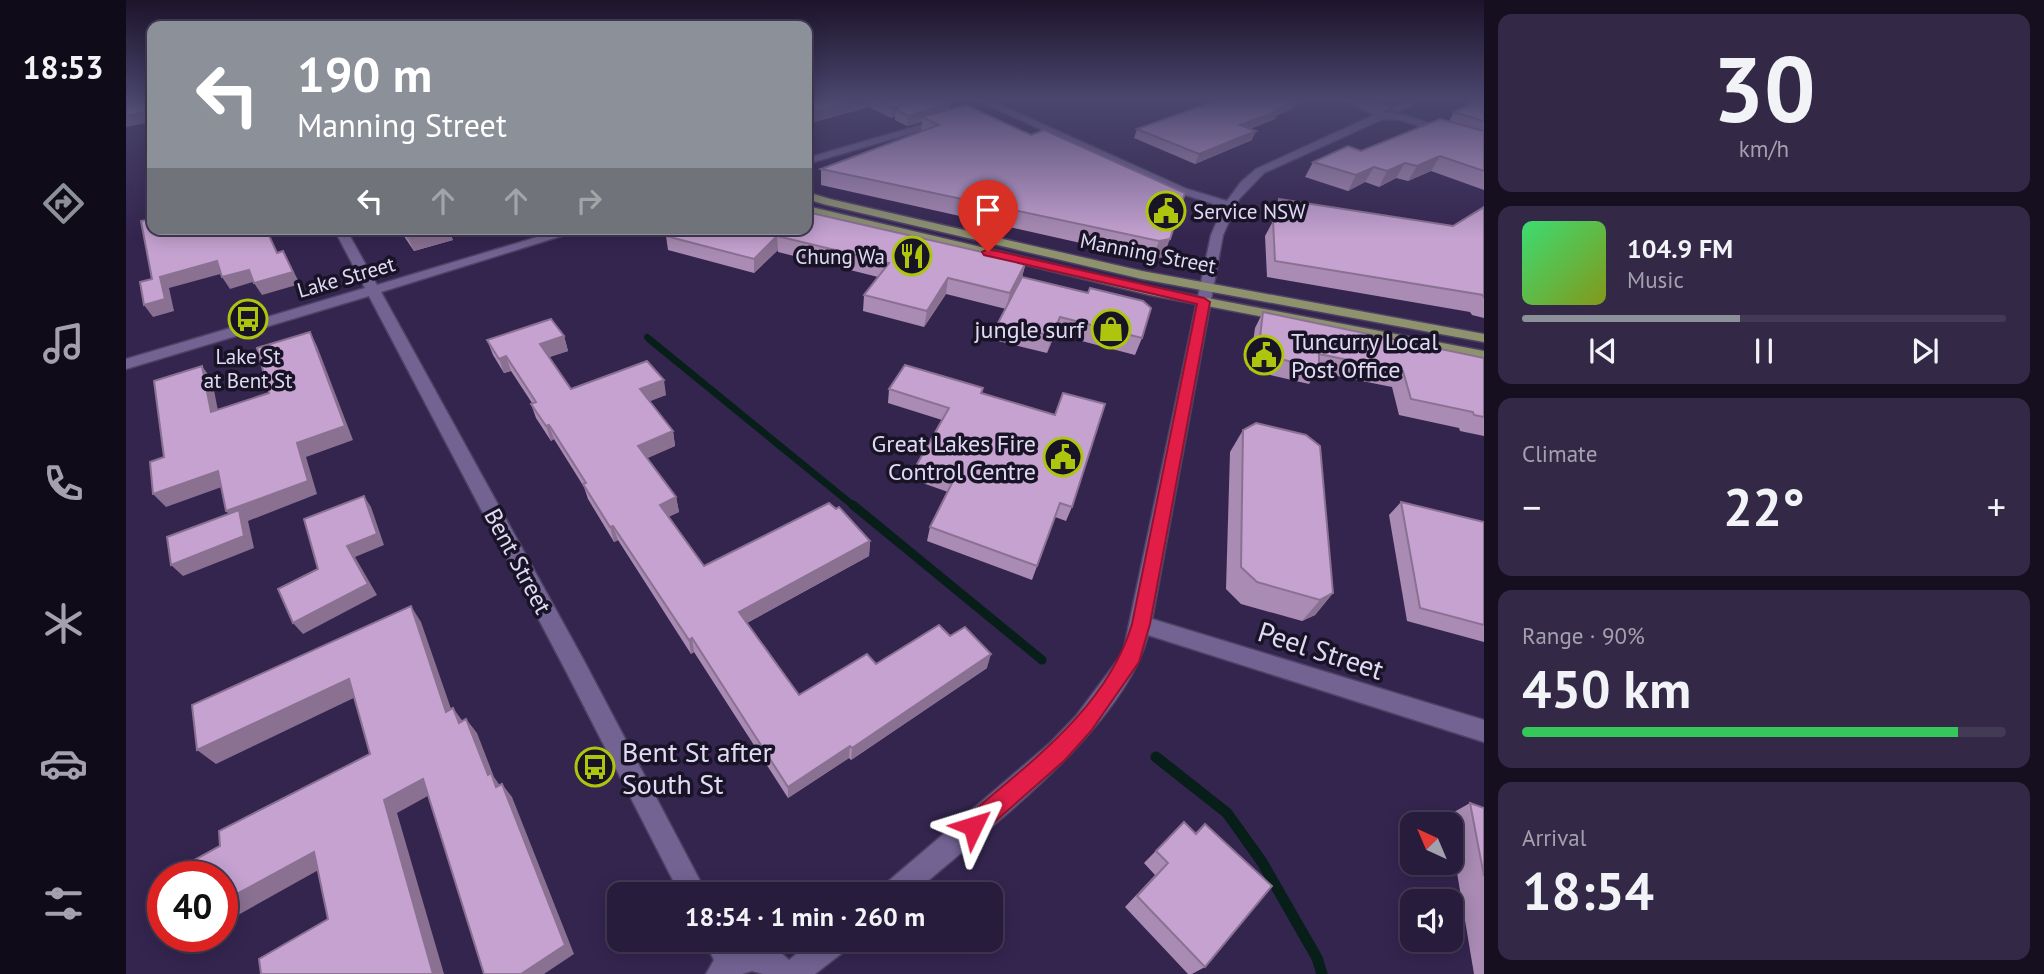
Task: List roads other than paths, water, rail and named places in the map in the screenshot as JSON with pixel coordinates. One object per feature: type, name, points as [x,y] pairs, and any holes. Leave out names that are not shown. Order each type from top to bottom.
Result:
[{"type":"main road","name":"Manning Street","points":[[812,197],[1116,269],[1206,294],[1484,338]]},
{"type":"main road","name":"Manning Street","points":[[812,210],[1484,355]]},
{"type":"street","points":[[812,160],[858,146]]},
{"type":"street","points":[[1084,146],[1183,191],[1228,205]]},
{"type":"street","points":[[907,882],[1057,752],[1084,724],[1127,666],[1141,624],[1217,235],[1228,205],[1245,182],[1260,171],[1310,146]]},
{"type":"street","name":"Bent Street","points":[[343,235],[688,882]]},
{"type":"street","name":"Lake Street","points":[[126,364],[558,235]]},
{"type":"street","name":"Peel Street","points":[[1141,624],[1484,731]]},
{"type":"street","points":[[793,974],[821,952]]},
{"type":"street","points":[[723,959],[761,956],[775,963],[783,974]]},
{"type":"waterway","points":[[647,337],[652,341]]},
{"type":"waterway","points":[[649,339],[855,507]]},
{"type":"waterway","points":[[853,505],[1042,660]]},
{"type":"waterway","points":[[1156,757],[1227,813],[1262,862],[1317,958],[1322,974]]},
{"type":"place","name":"Service NSW","points":[[1166,211]]},
{"type":"place","name":"Chung Wa","points":[[912,256]]},
{"type":"place","name":"Lake St at Bent St","points":[[248,319]]},
{"type":"place","name":"jungle surf","points":[[1111,329]]},
{"type":"place","name":"Tuncurry Local Post Office","points":[[1264,355]]},
{"type":"place","name":"Great Lakes Fire Control Centre","points":[[1063,457]]},
{"type":"place","name":"Bent St after South St","points":[[595,767]]}]
